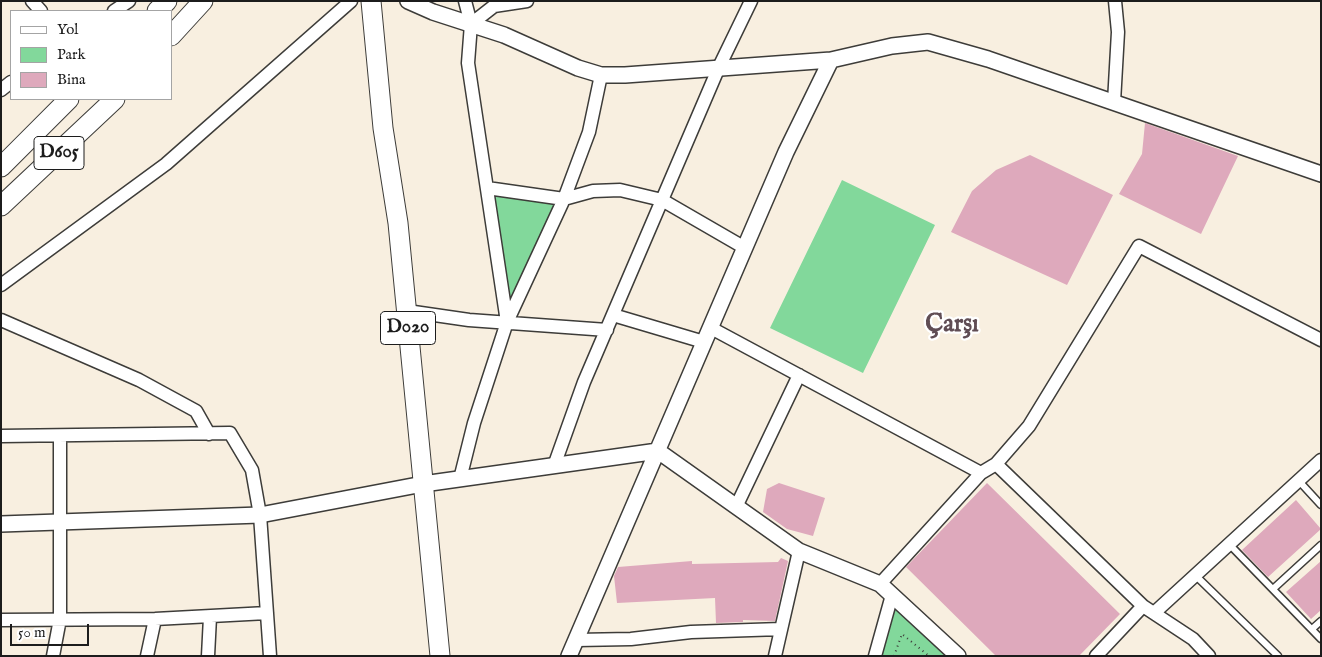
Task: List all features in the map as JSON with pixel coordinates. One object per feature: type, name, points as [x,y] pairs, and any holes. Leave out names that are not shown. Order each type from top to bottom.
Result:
[{"type":"main road","points":[[158,10],[167,1]]},
{"type":"main road","points":[[172,35],[203,1]]},
{"type":"main road","name":"D020","points":[[371,1],[383,128],[398,223],[440,656]]},
{"type":"main road","points":[[1,167],[68,100]]},
{"type":"main road","name":"D605","points":[[1,206],[114,100]]},
{"type":"street","points":[[116,10],[129,1]]},
{"type":"street","points":[[1,285],[166,164],[351,1]]},
{"type":"street","points":[[408,1],[504,35],[578,68],[600,75],[625,75],[831,60],[892,46],[928,42],[988,59],[1321,174]]},
{"type":"street","points":[[465,1],[471,24],[468,63],[507,322]]},
{"type":"street","points":[[471,24],[494,6],[527,1]]},
{"type":"street","points":[[554,466],[584,382],[606,330],[719,67],[751,1]]},
{"type":"street","points":[[1114,102],[1118,32],[1115,1]]},
{"type":"street","points":[[570,656],[786,152],[831,60]]},
{"type":"street","points":[[460,479],[474,423],[507,322],[564,199],[589,132],[600,75]]},
{"type":"street","points":[[487,188],[564,199],[593,191],[620,190],[662,200],[744,248]]},
{"type":"street","points":[[880,584],[981,473],[996,464],[1028,426],[1052,391],[1139,246],[1321,340]]},
{"type":"street","points":[[407,312],[606,330]]},
{"type":"street","points":[[613,315],[704,342]]},
{"type":"street","points":[[1,320],[156,389],[196,411],[209,434]]},
{"type":"street","points":[[710,328],[981,473]]},
{"type":"street","points":[[736,506],[800,375]]},
{"type":"street","points":[[1,436],[230,433],[252,470],[260,515],[270,656]]},
{"type":"street","points":[[53,656],[60,619],[60,436]]},
{"type":"street","points":[[1,524],[260,515],[423,484],[658,451],[799,551],[880,584],[958,656]]},
{"type":"street","points":[[1096,656],[1148,609],[1195,575],[1321,460]]},
{"type":"street","points":[[996,464],[1148,609],[1192,639],[1209,656]]},
{"type":"street","points":[[775,656],[799,551]]},
{"type":"street","points":[[875,656],[892,595]]},
{"type":"street","points":[[1,620],[210,617],[267,613]]},
{"type":"street","points":[[208,656],[210,617]]},
{"type":"street","points":[[147,656],[156,618]]},
{"type":"street","points":[[576,640],[631,639],[691,632],[781,629]]},
{"type":"lane","points":[[1298,480],[1321,505]]},
{"type":"lane","points":[[1229,544],[1321,639]]},
{"type":"lane","points":[[1273,589],[1321,546]]},
{"type":"lane","points":[[1195,575],[1278,656]]},
{"type":"lane","points":[[1312,629],[1321,621]]},
{"type":"path","points":[[894,656],[902,634],[928,656]]},
{"type":"green space","points":[[842,180],[935,225],[863,373],[770,328]]},
{"type":"green space","points":[[487,188],[564,199],[507,322]]},
{"type":"green space","points":[[892,595],[958,656],[875,656]]},
{"type":"building","points":[[1145,123],[1238,156],[1201,234],[1119,194],[1142,154]]},
{"type":"building","points":[[1030,155],[1113,195],[1067,285],[951,232],[972,191],[996,170]]},
{"type":"building","points":[[779,483],[825,498],[813,536],[787,529],[763,512],[767,489]]},
{"type":"building","points":[[987,483],[1120,614],[1079,656],[996,656],[906,567]]},
{"type":"building","points":[[1296,500],[1321,529],[1268,577],[1242,550]]},
{"type":"building","points":[[781,558],[788,561],[775,621],[743,620],[743,622],[716,623],[715,598],[617,603],[614,576],[618,567],[692,561],[692,564],[778,562]]},
{"type":"building","points":[[1321,561],[1321,610],[1311,619],[1286,592]]},
{"type":"district","name":"Çarşı","points":[[952,326]]}]
